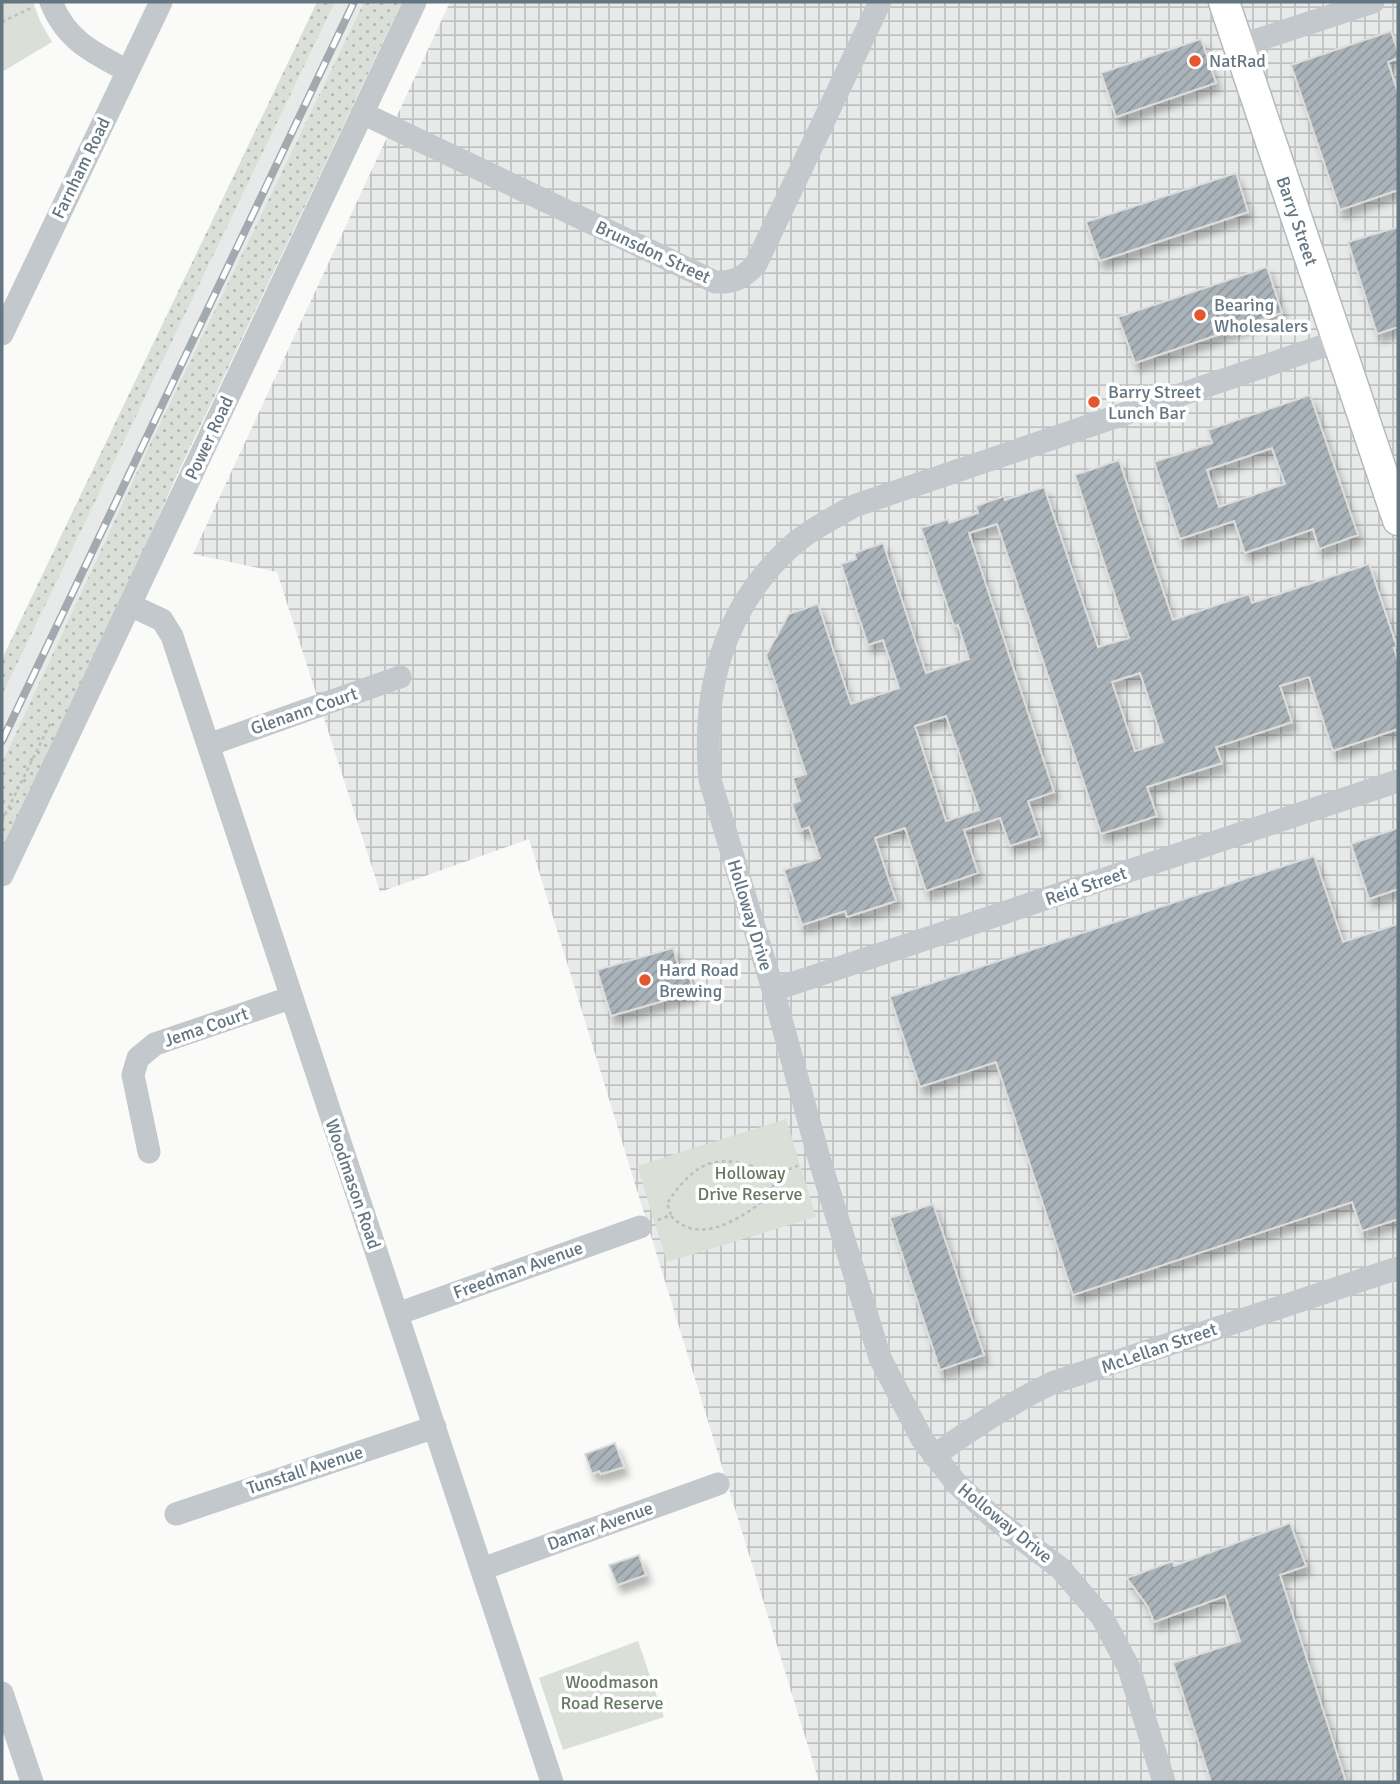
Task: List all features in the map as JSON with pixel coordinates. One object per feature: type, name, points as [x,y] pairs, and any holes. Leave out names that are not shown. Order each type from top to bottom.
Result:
[{"type":"main road","name":"Barry Street","points":[[1224,2],[1398,520]]},
{"type":"street","name":"Farnham Road","points":[[2,334],[161,2]]},
{"type":"street","name":"Power Road","points":[[2,875],[415,2]]},
{"type":"street","name":"Brunsdon Street","points":[[362,113],[715,282],[727,283],[738,280],[756,264],[880,2]]},
{"type":"street","points":[[1239,46],[1373,2]]},
{"type":"street","points":[[44,4],[74,38],[128,71]]},
{"type":"street","name":"Holloway Drive","points":[[1164,1782],[1129,1668],[1102,1616],[1060,1568],[975,1502],[956,1483],[934,1456],[908,1414],[880,1357],[819,1158],[774,990],[710,780],[707,751],[710,700],[718,659],[741,607],[759,580],[788,549],[853,506],[1338,341]]},
{"type":"street","name":"Woodmason Road","points":[[130,605],[162,620],[172,636],[552,1782]]},
{"type":"street","name":"Glenann Court","points":[[208,745],[400,677]]},
{"type":"street","name":"Reid Street","points":[[774,990],[1398,781]]},
{"type":"street","name":"Jema Court","points":[[149,1152],[133,1075],[138,1058],[155,1044],[290,998]]},
{"type":"street","name":"Freedman Avenue","points":[[397,1314],[640,1227]]},
{"type":"street","name":"McLellan Street","points":[[934,1456],[1011,1403],[1052,1383],[1398,1268]]},
{"type":"street","name":"Tunstall Avenue","points":[[176,1514],[435,1427]]},
{"type":"street","name":"Damar Avenue","points":[[482,1569],[718,1484]]},
{"type":"street","points":[[2,1693],[32,1782]]},
{"type":"path","points":[[2,22],[44,4]]},
{"type":"path","points":[[773,1175],[773,1188],[766,1199],[739,1219],[721,1227],[696,1230],[679,1224],[670,1215],[667,1203],[690,1176],[708,1164],[754,1165],[773,1175],[819,1158]]},
{"type":"path","points":[[640,1227],[670,1215]]},
{"type":"shaded area","points":[[335,2],[364,2],[152,440],[2,763],[2,694]]},
{"type":"shaded area","points":[[450,2],[1398,2],[1398,1782],[819,1782],[529,839],[380,892],[277,572],[193,554]]},
{"type":"green space","points":[[2,2],[33,2],[52,42],[2,72]]},
{"type":"green space","points":[[317,2],[335,2],[2,695],[2,659]]},
{"type":"green space","points":[[364,2],[402,2],[177,475],[112,622],[2,853],[2,763],[152,440]]},
{"type":"green space","name":"Holloway Drive Reserve","points":[[786,1119],[816,1217],[667,1262],[637,1166]]},
{"type":"green space","name":"Woodmason Road Reserve","points":[[638,1641],[664,1717],[563,1750],[539,1678]]},
{"type":"building","points":[[1391,31],[1398,52],[1398,58],[1388,62],[1398,93],[1398,190],[1340,210],[1291,65]]},
{"type":"building","points":[[1201,39],[1216,83],[1116,117],[1101,73]]},
{"type":"building","points":[[1236,173],[1248,212],[1100,261],[1086,222]]},
{"type":"building","points":[[1398,227],[1398,327],[1377,334],[1348,242]]},
{"type":"building","name":"Bearing Wholesalers","points":[[1267,267],[1282,313],[1135,363],[1118,317]]},
{"type":"building","points":[[1310,395],[1358,535],[1319,549],[1313,529],[1245,553],[1234,521],[1180,539],[1154,462],[1212,443],[1208,430]],"holes":[[[1272,448],[1285,484],[1219,507],[1207,470]]]},
{"type":"building","points":[[1119,460],[1173,620],[1249,594],[1252,603],[1369,564],[1397,647],[1394,648],[1398,661],[1398,729],[1333,751],[1309,677],[1280,686],[1292,722],[1216,747],[1222,763],[1147,787],[1157,816],[1101,834],[997,524],[969,533],[1054,792],[1028,801],[1040,836],[1010,846],[1000,818],[964,830],[978,873],[926,891],[905,828],[875,838],[896,901],[847,917],[845,911],[802,925],[784,870],[820,858],[809,827],[801,830],[792,804],[800,801],[793,778],[806,774],[766,655],[789,614],[818,604],[851,704],[899,688],[883,640],[868,645],[841,564],[856,559],[854,553],[883,543],[926,673],[969,659],[958,625],[954,626],[921,528],[948,519],[949,523],[978,513],[976,506],[1004,496],[1005,500],[1044,487],[1098,647],[1129,638],[1075,475]],"holes":[[[1140,673],[1163,742],[1135,751],[1112,682]],[[946,716],[979,810],[946,821],[915,726]]]},
{"type":"building","points":[[1398,828],[1398,889],[1369,899],[1351,844]]},
{"type":"building","points":[[1314,856],[1343,942],[1398,924],[1398,1219],[1362,1231],[1352,1202],[1073,1295],[996,1062],[920,1087],[890,997]]},
{"type":"building","points":[[673,948],[682,977],[689,975],[694,992],[611,1016],[597,970]]},
{"type":"building","points":[[933,1204],[984,1355],[940,1370],[890,1218]]},
{"type":"building","points":[[615,1443],[624,1467],[592,1474],[585,1454]]},
{"type":"building","points":[[1290,1523],[1306,1566],[1280,1575],[1346,1782],[1211,1782],[1173,1663],[1240,1641],[1225,1596],[1154,1622],[1148,1607],[1127,1578],[1173,1561],[1174,1566]]},
{"type":"building","points":[[639,1555],[646,1575],[617,1585],[609,1565]]},
{"type":"railway","points":[[2,741],[354,2]]},
{"type":"place","name":"NatRad","points":[[1195,61]]},
{"type":"place","name":"Bearing Wholesalers","points":[[1200,315]]},
{"type":"place","name":"Barry Street Lunch Bar","points":[[1094,402]]},
{"type":"place","name":"Hard Road Brewing","points":[[645,980]]}]
